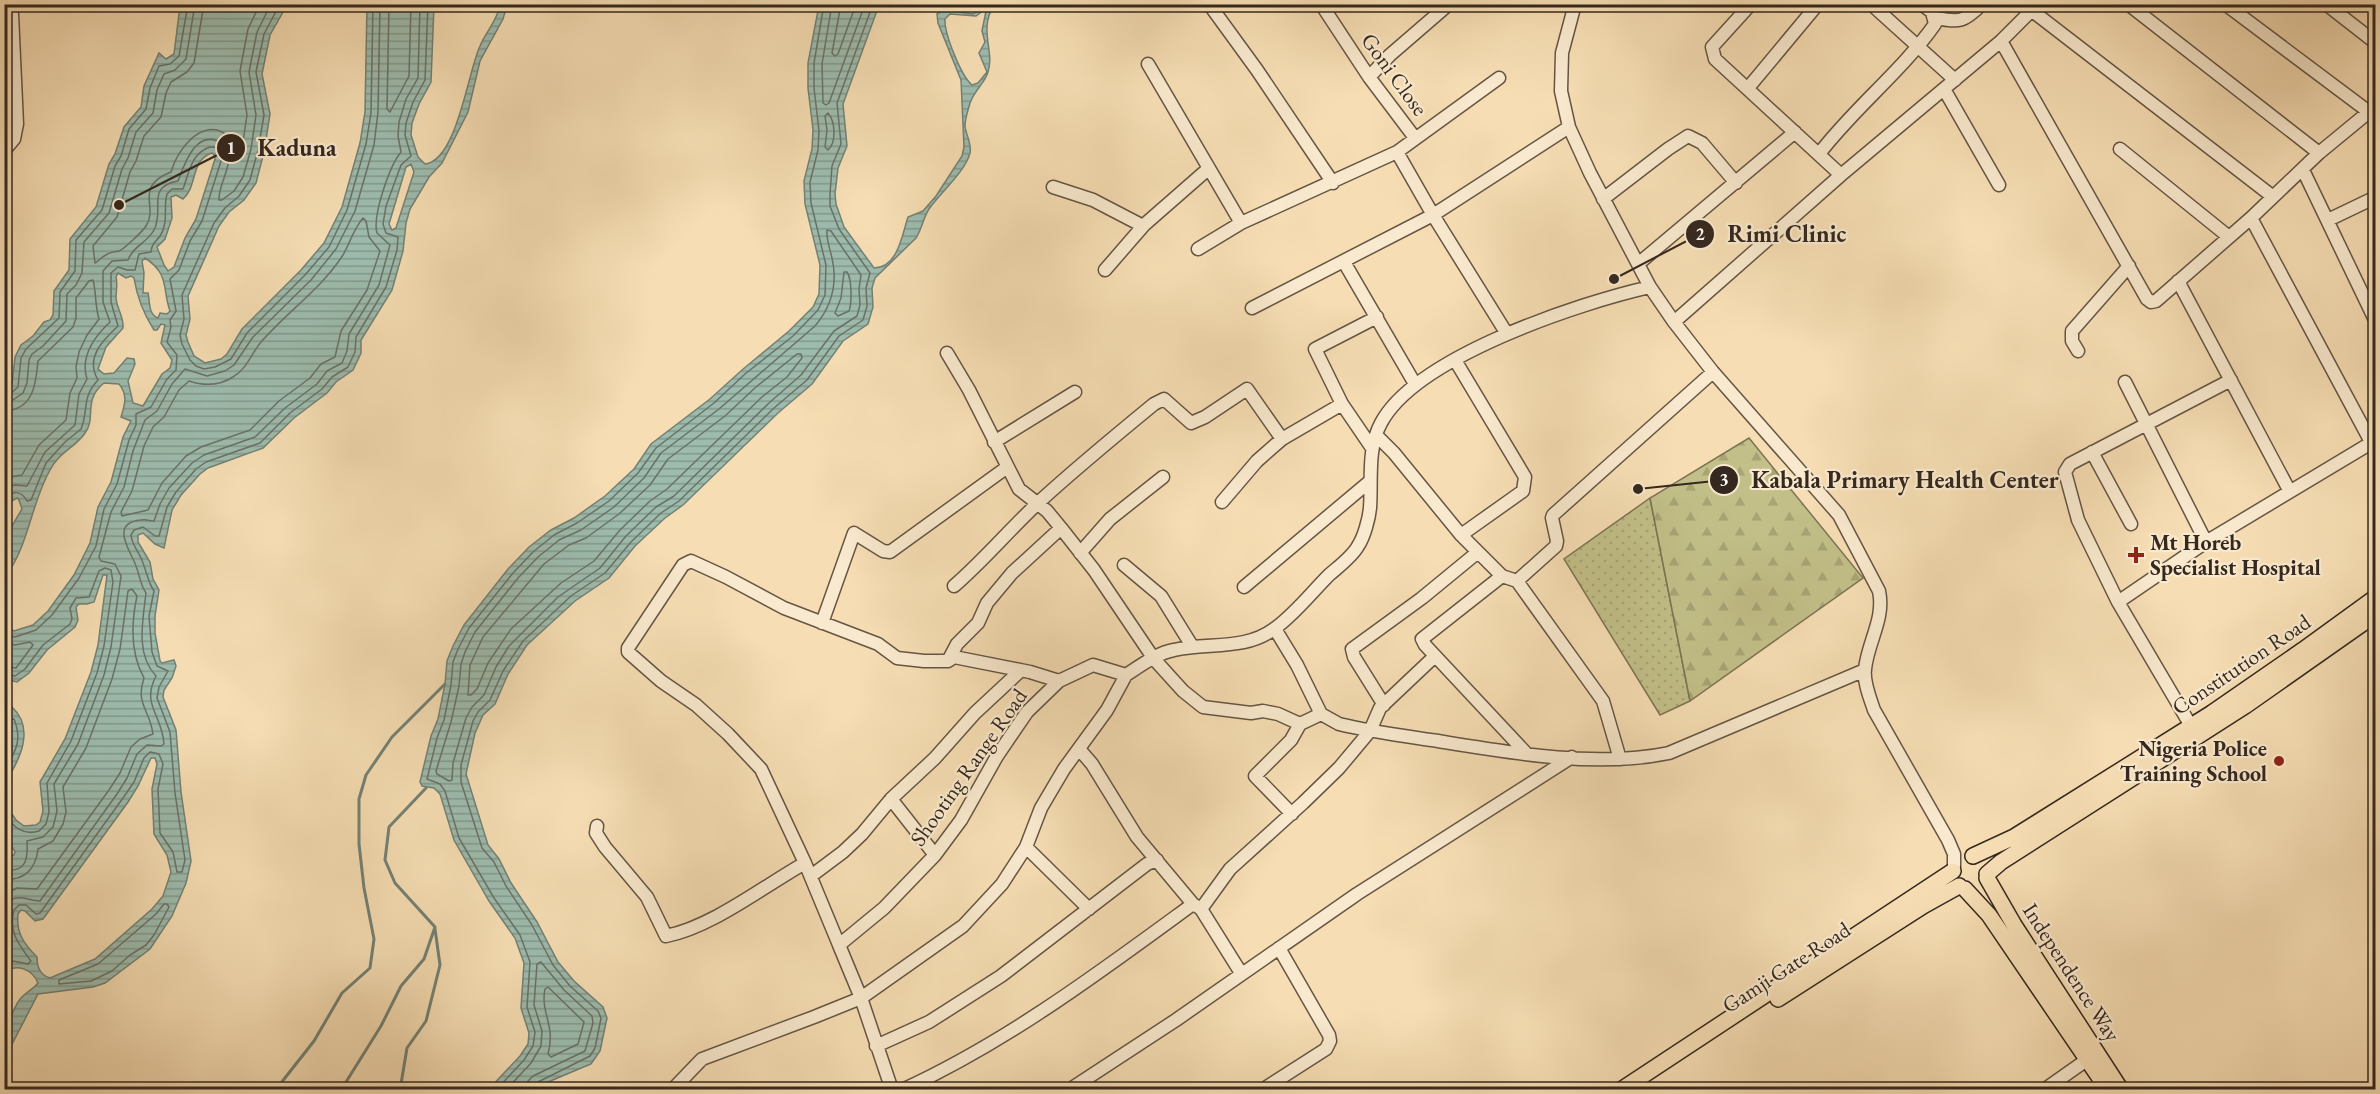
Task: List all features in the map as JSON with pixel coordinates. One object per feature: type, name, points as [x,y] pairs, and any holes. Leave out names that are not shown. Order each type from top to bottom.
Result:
[{"type":"main road","name":"Constitution Road","points":[[1970,856],[2008,841],[2191,726],[2256,684],[2376,597]]},
{"type":"main road","name":"Constitution Road","points":[[1987,876],[2001,862],[2245,706],[2376,614]]},
{"type":"main road","points":[[1621,1089],[1916,896],[1958,878],[1978,888],[1987,876],[1985,864],[1970,856],[1962,858],[1958,878]]},
{"type":"main road","name":"Independence Way","points":[[1987,876],[2014,925],[2121,1089]]},
{"type":"main road","name":"Independence Way","points":[[1958,878],[1989,915],[2108,1089]]},
{"type":"main road","name":"Gamji Gate Road","points":[[1640,1089],[1913,912],[1958,878]]},
{"type":"street","points":[[4,151],[14,139],[17,124],[12,15],[9,4]]},
{"type":"street","points":[[1209,4],[1257,70],[1333,183]]},
{"type":"street","name":"Goni Close","points":[[1321,4],[1369,77],[1416,138]]},
{"type":"street","points":[[1369,77],[1390,55],[1449,4]]},
{"type":"street","points":[[1575,4],[1562,53],[1561,91],[1569,127],[1650,287],[1674,322],[1713,372],[1839,515],[1878,591],[1881,603],[1880,619],[1865,670],[1874,710],[1948,840],[1954,854],[1958,878]]},
{"type":"street","points":[[1751,4],[1712,47],[1715,59],[1841,175]]},
{"type":"street","points":[[1748,88],[1818,4]]},
{"type":"street","points":[[1871,4],[1885,9],[1919,47],[1955,80]]},
{"type":"street","points":[[1819,154],[1869,97],[1919,47],[1935,24],[1932,12],[1921,4]]},
{"type":"street","points":[[1935,18],[1958,22],[1969,17],[1982,4]]},
{"type":"street","points":[[2128,4],[2319,153]]},
{"type":"street","points":[[2001,41],[2128,266],[2151,302],[2156,301],[2251,218],[2319,153],[2372,109],[2225,4]]},
{"type":"street","points":[[2326,4],[2376,43]]},
{"type":"street","points":[[1674,322],[1841,175],[2001,41],[2035,8],[2272,196]]},
{"type":"street","points":[[1148,64],[1241,223]]},
{"type":"street","points":[[1198,249],[1241,223],[1397,152],[1499,78]]},
{"type":"street","points":[[1944,89],[1999,185]]},
{"type":"street","points":[[1252,308],[1433,215],[1569,127]]},
{"type":"street","points":[[1638,264],[1796,132]]},
{"type":"street","points":[[1604,199],[1668,149],[1689,136],[1702,143],[1736,183]]},
{"type":"street","points":[[2120,149],[2229,237]]},
{"type":"street","points":[[1397,152],[1433,215],[1508,334]]},
{"type":"street","points":[[1105,270],[1143,226],[1208,169]]},
{"type":"street","points":[[2303,170],[2376,322]]},
{"type":"street","points":[[1053,188],[1093,200],[1143,226]]},
{"type":"street","points":[[2328,220],[2376,197]]},
{"type":"street","points":[[2118,602],[2206,542],[2373,441],[2251,218]]},
{"type":"street","points":[[1344,262],[1415,384]]},
{"type":"street","points":[[2078,351],[2072,341],[2072,331],[2128,266]]},
{"type":"street","points":[[2178,281],[2289,490]]},
{"type":"street","points":[[676,1086],[702,1059],[861,998],[963,926],[1002,884],[1026,847],[1041,808],[1107,710],[1126,675],[1170,650],[1248,642],[1275,629],[1358,547],[1370,509],[1369,482],[1374,442],[1381,422],[1393,405],[1415,384],[1455,360],[1508,334],[1575,307],[1650,287]]},
{"type":"street","points":[[1377,317],[1315,349],[1342,404],[1374,442],[1394,453],[1461,535],[1502,576],[1517,581],[1603,701],[1620,759]]},
{"type":"street","points":[[947,353],[969,390],[1006,468],[1019,489],[1061,528],[1154,659],[1183,692],[1203,707],[1251,713],[1263,711],[1278,714],[1300,724]]},
{"type":"street","points":[[1455,360],[1525,477],[1522,491],[1461,535]]},
{"type":"street","points":[[1517,581],[1556,546],[1557,541],[1552,522],[1554,515],[1713,372]]},
{"type":"street","points":[[2191,726],[2118,602],[2078,520],[2065,472],[2070,464],[2231,380]]},
{"type":"street","points":[[2125,382],[2206,542]]},
{"type":"street","points":[[954,586],[974,569],[1037,504],[1092,454],[1154,404],[1164,399],[1191,423],[1205,417],[1247,389],[1282,439]]},
{"type":"street","points":[[994,442],[1075,392]]},
{"type":"street","points":[[1222,502],[1257,461],[1282,439],[1342,404]]},
{"type":"street","points":[[2092,452],[2131,524]]},
{"type":"street","points":[[822,623],[854,533],[883,551],[890,552],[1006,468]]},
{"type":"street","points":[[1080,553],[1110,519],[1163,477]]},
{"type":"street","points":[[1244,587],[1369,482]]},
{"type":"street","points":[[948,661],[957,644],[978,623],[987,603],[1012,573],[1061,528]]},
{"type":"street","points":[[1384,705],[1354,657],[1352,649],[1422,598],[1478,552]]},
{"type":"street","points":[[892,1089],[861,998],[811,876],[761,769],[696,705],[661,681],[631,656],[628,648],[687,561],[691,561],[726,577],[784,609],[878,644],[897,658],[948,661],[954,657],[1019,672],[1030,672],[1059,681]]},
{"type":"street","points":[[1124,565],[1161,596],[1192,646]]},
{"type":"street","points":[[1502,576],[1424,636],[1425,645],[1526,753]]},
{"type":"street","points":[[1275,629],[1297,665],[1321,714],[1339,724],[1370,731],[1526,753],[1572,757],[1649,758],[1669,753],[1865,670]]},
{"type":"street","points":[[902,1089],[941,1072],[1010,1031],[1197,907],[1230,869],[1339,768],[1370,731],[1380,708],[1435,656]]},
{"type":"street","name":"Shooting Range Road","points":[[839,945],[884,908],[935,855],[961,820],[997,756],[1027,712],[1059,681],[1093,665],[1126,675]]},
{"type":"street","points":[[811,876],[849,846],[891,799],[935,758],[975,713],[1019,672]]},
{"type":"street","points":[[1292,814],[1255,776],[1291,740],[1300,724],[1321,714]]},
{"type":"street","points":[[1079,749],[1092,764],[1132,828],[1197,907],[1241,973]]},
{"type":"street","points":[[1069,1089],[1176,1020],[1357,894],[1572,757]]},
{"type":"street","points":[[891,799],[935,855]]},
{"type":"street","points":[[597,826],[596,833],[647,897],[666,936],[679,933],[723,912],[805,863]]},
{"type":"street","points":[[1948,840],[1970,856]]},
{"type":"street","points":[[1026,847],[1089,909]]},
{"type":"street","points":[[876,1046],[929,1022],[958,1005],[1001,976],[1147,864],[1156,860]]},
{"type":"street","points":[[1262,1089],[1326,1049],[1330,1041],[1329,1035],[1279,948]]},
{"type":"street","points":[[2043,1089],[2088,1059]]},
{"type":"green space","points":[[1749,438],[1863,578],[1690,701],[1650,498]]},
{"type":"green space","points":[[1650,498],[1690,701],[1660,715],[1564,559]]},
{"type":"water","points":[[183,5],[287,5],[270,35],[262,74],[270,114],[256,183],[244,200],[229,212],[219,226],[188,296],[190,319],[186,335],[194,356],[205,363],[221,359],[227,354],[242,329],[301,270],[324,243],[342,207],[360,143],[365,112],[367,5],[434,5],[431,82],[419,104],[412,123],[411,135],[418,157],[425,164],[436,159],[445,148],[460,113],[480,46],[500,5],[507,5],[503,19],[480,61],[468,112],[442,163],[429,177],[410,209],[403,251],[392,290],[361,340],[361,353],[353,370],[294,418],[263,448],[208,468],[200,474],[181,495],[172,510],[164,548],[155,544],[143,533],[138,535],[138,542],[150,562],[153,579],[159,590],[155,633],[160,661],[162,663],[174,660],[176,666],[163,697],[176,730],[181,792],[191,861],[186,883],[172,916],[150,949],[105,983],[93,987],[38,994],[8,1052],[6,1064],[10,1089],[5,1089],[5,1044],[9,1022],[20,999],[38,983],[32,974],[24,969],[15,968],[5,971],[5,853],[9,857],[15,852],[5,834],[5,804],[16,820],[24,826],[36,825],[40,822],[43,811],[40,782],[65,739],[91,672],[98,645],[107,575],[103,575],[94,602],[79,604],[76,607],[78,620],[75,627],[47,650],[29,673],[17,682],[5,679],[5,626],[14,631],[33,625],[48,611],[74,575],[90,543],[98,507],[111,482],[123,437],[131,421],[121,417],[125,396],[122,388],[119,384],[104,383],[93,396],[90,421],[85,433],[50,470],[38,496],[25,538],[5,577],[5,538],[22,509],[17,498],[10,502],[5,513],[5,389],[12,384],[15,357],[21,345],[53,315],[54,291],[69,270],[70,239],[96,207],[109,164],[115,154],[124,127],[141,107],[144,86],[159,53],[166,59],[174,54],[179,14]],"holes":[[[212,153],[215,159],[196,219],[185,238],[174,267],[168,271],[157,247],[165,239],[172,218],[171,197],[176,195],[183,199],[188,194],[197,167],[205,156]],[[411,164],[414,172],[396,228],[392,230],[389,224],[406,167]],[[145,258],[153,264],[164,282],[170,311],[167,314],[160,313],[158,318],[151,311],[148,293],[143,293],[142,261]],[[118,273],[126,278],[131,276],[134,278],[141,305],[154,330],[157,330],[161,324],[165,325],[161,343],[172,360],[170,368],[162,374],[143,406],[133,403],[128,381],[135,364],[134,359],[127,358],[114,373],[104,374],[98,369],[106,347],[123,328],[116,298]],[[151,758],[155,758],[157,764],[152,789],[154,834],[167,855],[171,872],[163,896],[152,909],[95,959],[50,978],[46,977],[39,970],[37,957],[22,938],[18,927],[18,914],[21,910],[35,921],[43,919],[128,802]]]},
{"type":"water","points":[[819,5],[879,5],[843,104],[847,146],[838,168],[835,194],[844,227],[874,268],[882,267],[894,257],[908,217],[923,211],[936,196],[962,156],[964,147],[961,80],[938,23],[937,14],[948,7],[959,12],[973,14],[987,5],[994,5],[987,23],[990,64],[985,80],[972,98],[965,126],[970,143],[970,153],[958,175],[929,209],[916,238],[875,278],[872,288],[873,307],[868,324],[843,341],[812,384],[778,413],[683,505],[665,518],[635,546],[609,578],[575,601],[527,645],[508,674],[495,704],[483,715],[475,733],[466,774],[488,845],[537,922],[558,962],[574,981],[603,1007],[607,1018],[600,1051],[591,1064],[537,1089],[489,1089],[520,1056],[528,1044],[529,1033],[521,1008],[524,963],[515,938],[489,901],[454,840],[440,794],[434,788],[422,786],[420,782],[431,736],[438,719],[447,661],[464,625],[508,569],[529,547],[551,530],[574,518],[605,496],[634,469],[651,444],[710,399],[789,331],[813,307],[819,294],[820,265],[805,204],[804,181],[812,149],[813,130],[808,88],[808,63]],"holes":[[[986,11],[982,31],[985,42],[979,53],[987,72],[978,83],[972,85],[954,54],[945,19],[950,14],[976,16]]]},
{"type":"water","points":[[12,707],[23,725],[24,735],[20,755],[5,783],[4,731],[8,712]]},
{"type":"waterway","points":[[282,1090],[281,1083],[314,1041],[342,993],[370,968],[374,939],[364,888],[359,844],[359,799],[366,775],[392,737],[445,684]]},
{"type":"waterway","points":[[341,1090],[381,1026],[401,986],[424,959],[435,927],[395,883],[385,860],[389,827],[426,788]]},
{"type":"waterway","points":[[400,1090],[407,1048],[426,1021],[440,965],[435,929]]},
{"type":"place","name":"Kaduna","points":[[119,205]]},
{"type":"place","name":"Rimi Clinic","points":[[1614,279]]},
{"type":"place","name":"Kabala Primary Health Center","points":[[1638,489]]},
{"type":"place","name":"Mt Horeb Specialist Hospital","points":[[2136,555]]},
{"type":"place","name":"Nigeria Police Training School","points":[[2279,761]]}]
